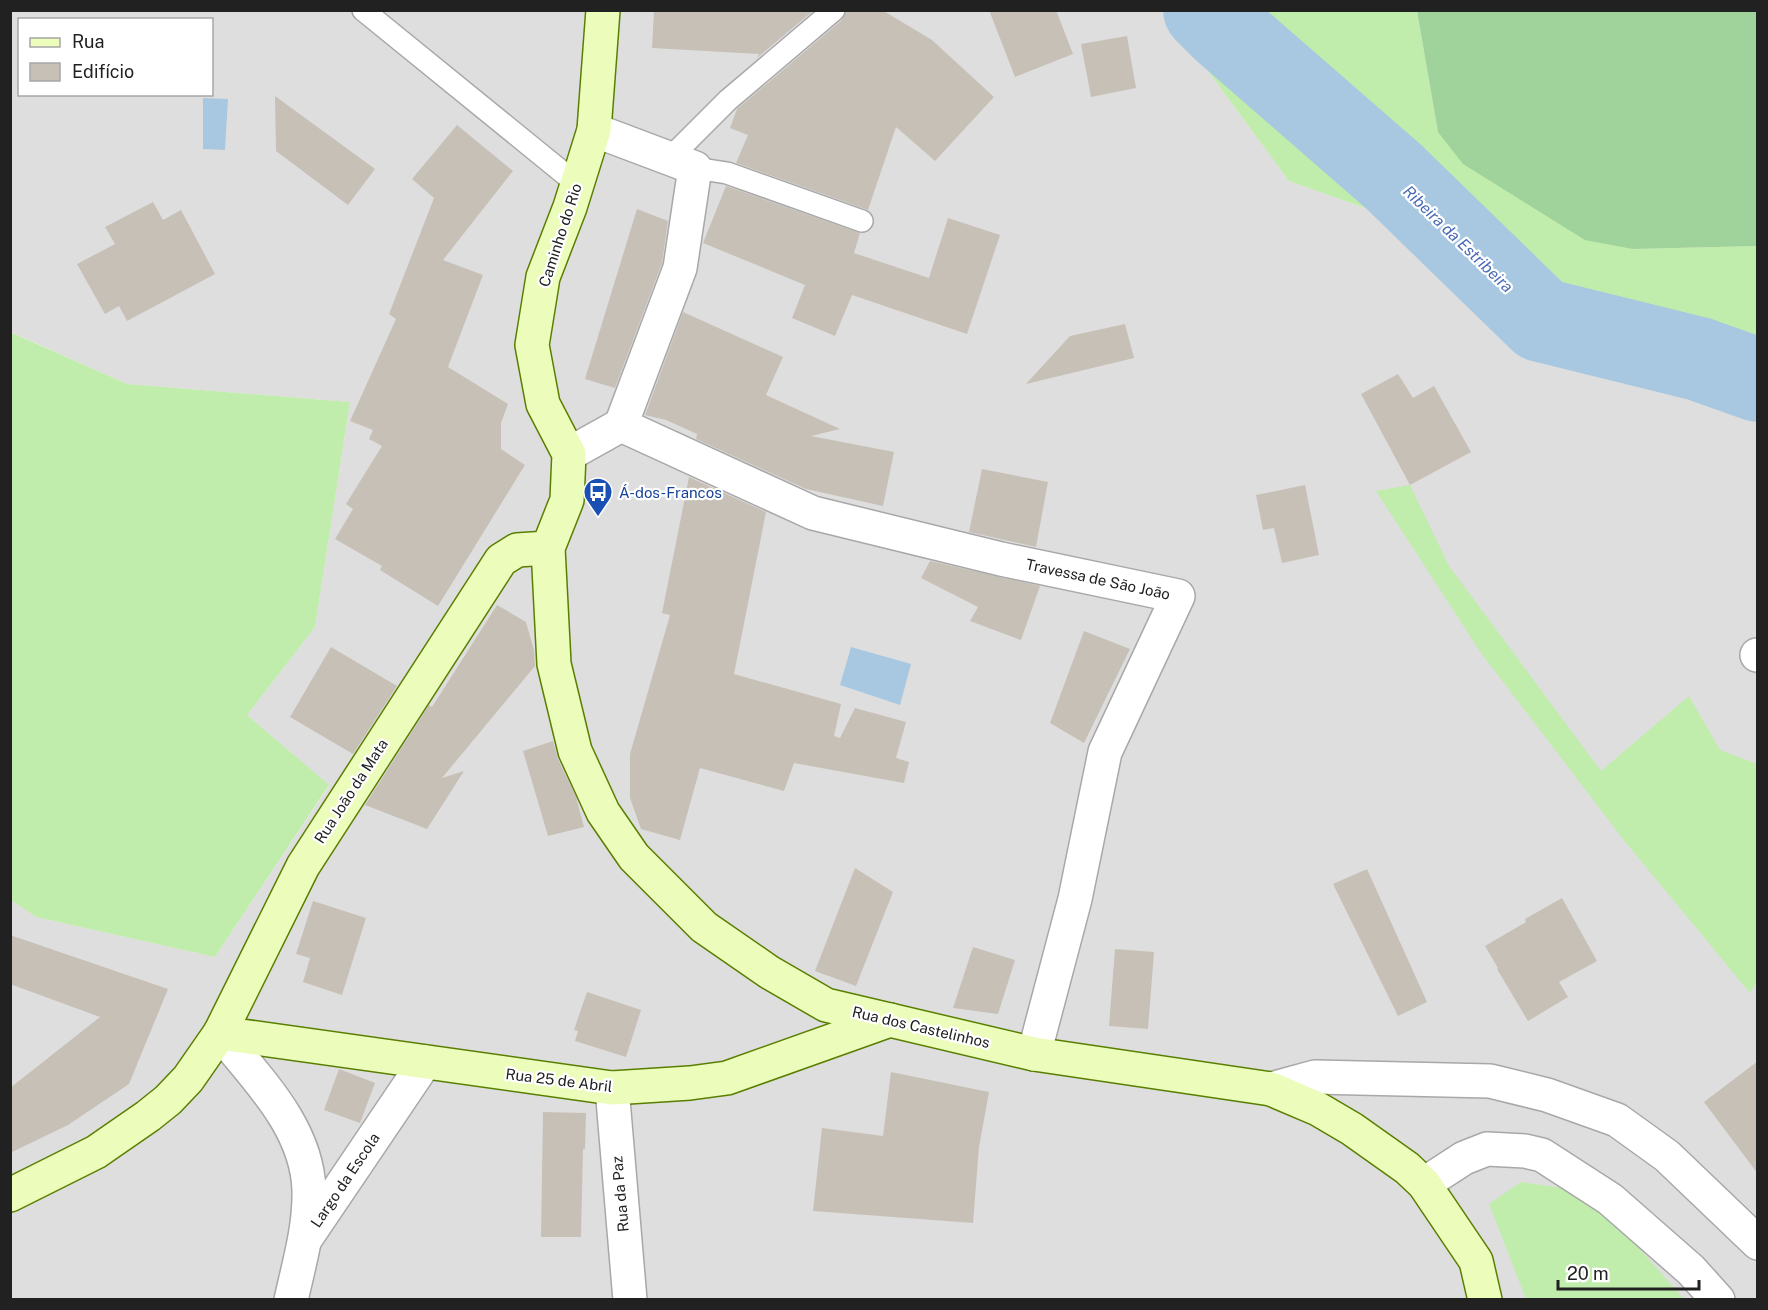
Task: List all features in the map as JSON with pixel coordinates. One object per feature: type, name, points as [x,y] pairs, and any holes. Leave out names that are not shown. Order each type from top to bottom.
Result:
[{"type":"street","name":"Caminho do Rio","points":[[569,454],[543,404],[532,345],[543,278],[594,130],[603,10]]},
{"type":"street","points":[[548,548],[567,500],[569,454],[621,424],[680,268],[682,163],[594,130]]},
{"type":"street","name":"Travessa de São João","points":[[621,424],[813,513],[1001,559],[1178,596],[1105,752],[1075,899],[1034,1054]]},
{"type":"street","name":"Rua dos Castelinhos","points":[[548,548],[554,664],[575,751],[603,812],[634,857],[704,927],[769,972],[826,1005],[1034,1054],[1271,1089],[1318,1109],[1352,1129],[1407,1168],[1424,1185],[1476,1261],[1485,1299]]},
{"type":"street","name":"Rua João da Mata","points":[[220,1033],[303,866],[501,560],[518,550],[548,548]]},
{"type":"street","name":"Rua 25 de Abril","points":[[220,1033],[612,1088],[727,1078],[890,1020]]},
{"type":"street","points":[[10,1195],[96,1152],[148,1116],[168,1100],[188,1079],[220,1033]]},
{"type":"street","name":"Largo da Escola","points":[[220,1033],[278,1104],[301,1146],[309,1190],[304,1239]]},
{"type":"street","name":"Largo da Escola","points":[[304,1239],[425,1062]]},
{"type":"street","points":[[1271,1089],[1315,1077],[1490,1080],[1547,1095],[1617,1120],[1667,1156],[1758,1243]]},
{"type":"street","name":"Rua da Paz","points":[[612,1088],[630,1299]]},
{"type":"street","points":[[1424,1185],[1464,1158],[1487,1149],[1525,1150],[1542,1155],[1610,1199],[1691,1270],[1718,1299]]},
{"type":"street","points":[[291,1299],[304,1239]]},
{"type":"lane","points":[[363,10],[577,184]]},
{"type":"lane","points":[[834,10],[728,100],[682,163],[727,173],[862,221]]},
{"type":"shaded area","points":[[11,11],[1167,11],[1191,48],[1289,181],[1379,213],[1557,363],[1573,346],[1757,404],[1757,1299],[11,1299],[11,900],[36,917],[215,957],[329,786],[247,715],[315,627],[350,402],[127,384],[11,332]]},
{"type":"green space","points":[[1167,11],[1417,11],[1438,132],[1633,249],[1757,246],[1757,404],[1573,346],[1558,363],[1379,213],[1289,181],[1191,48]]},
{"type":"green space","points":[[1417,11],[1757,11],[1757,246],[1633,249],[1585,240],[1463,164],[1438,132]]},
{"type":"green space","points":[[10,332],[127,384],[350,402],[315,627],[247,715],[329,785],[215,957],[36,917],[11,900]]},
{"type":"green space","points":[[1410,485],[1449,566],[1601,771],[1689,696],[1720,750],[1757,764],[1758,980],[1750,993],[1626,843],[1481,653],[1376,491]]},
{"type":"green space","points":[[1521,1182],[1562,1188],[1613,1219],[1684,1299],[1526,1299],[1489,1204]]},
{"type":"water","points":[[203,98],[228,99],[225,150],[203,149]]},
{"type":"water","points":[[851,647],[911,664],[900,705],[840,685]]},
{"type":"building","points":[[654,10],[814,10],[757,58],[759,54],[652,48]]},
{"type":"building","points":[[846,10],[882,10],[932,40],[994,97],[935,161],[896,127],[868,210],[736,163],[748,135],[730,128],[737,109],[842,20]]},
{"type":"building","points":[[989,10],[1056,10],[1073,54],[1015,77]]},
{"type":"building","points":[[1127,36],[1136,88],[1091,97],[1081,44]]},
{"type":"building","points":[[275,96],[375,169],[348,205],[276,151]]},
{"type":"building","points":[[457,125],[513,171],[443,260],[483,275],[448,367],[508,404],[501,423],[501,449],[525,465],[438,606],[380,570],[382,566],[335,539],[353,509],[346,504],[382,446],[369,439],[373,430],[350,421],[396,319],[389,314],[434,198],[412,179]]},
{"type":"building","points":[[726,186],[860,233],[854,253],[929,278],[948,218],[1000,235],[967,334],[852,295],[835,336],[792,318],[805,285],[703,243]]},
{"type":"building","points":[[153,202],[163,220],[181,210],[215,274],[127,321],[119,306],[105,314],[77,264],[115,244],[105,227]]},
{"type":"building","points":[[637,209],[668,221],[662,263],[615,388],[585,379]]},
{"type":"building","points":[[683,312],[783,357],[766,395],[840,429],[811,436],[894,452],[883,506],[806,489],[696,439],[697,434],[666,420],[645,415]]},
{"type":"building","points":[[1125,324],[1134,358],[1026,384],[1070,336]]},
{"type":"building","points":[[1398,374],[1413,398],[1434,386],[1471,452],[1410,485],[1361,394]]},
{"type":"building","points":[[982,469],[1048,482],[1036,547],[969,532]]},
{"type":"building","points":[[689,477],[766,512],[734,674],[841,704],[834,736],[840,738],[855,708],[906,722],[896,758],[909,762],[904,783],[794,763],[784,791],[700,768],[680,840],[641,829],[630,798],[630,754],[670,615],[662,613]]},
{"type":"building","points":[[1305,485],[1319,555],[1282,563],[1274,528],[1263,530],[1256,495]]},
{"type":"building","points":[[930,561],[1040,586],[1021,640],[970,621],[978,607],[921,578]]},
{"type":"building","points":[[497,605],[526,622],[534,650],[535,666],[442,778],[464,771],[427,829],[365,805],[429,705],[432,707]]},
{"type":"building","points":[[1084,631],[1130,649],[1084,743],[1050,723]]},
{"type":"building","points":[[331,647],[397,686],[353,754],[290,717]]},
{"type":"building","points":[[553,741],[558,759],[576,797],[584,827],[548,836],[523,751]]},
{"type":"building","points":[[855,868],[893,892],[856,986],[815,971]]},
{"type":"building","points":[[1367,869],[1427,1002],[1398,1016],[1333,884]]},
{"type":"building","points":[[1562,898],[1597,961],[1559,982],[1568,997],[1528,1021],[1485,946]]},
{"type":"building","points":[[313,901],[366,918],[342,995],[303,982],[310,958],[296,954]]},
{"type":"building","points":[[10,935],[168,989],[129,1084],[68,1125],[10,1153],[10,1088],[100,1017],[10,984]]},
{"type":"building","points":[[973,947],[1015,960],[998,1014],[953,1008]]},
{"type":"building","points":[[1115,949],[1154,952],[1148,1029],[1109,1026]]},
{"type":"building","points":[[587,992],[641,1010],[626,1057],[575,1041],[578,1031],[574,1030]]},
{"type":"building","points":[[1758,1061],[1758,1174],[1704,1102]]},
{"type":"building","points":[[339,1069],[375,1083],[360,1123],[324,1110]]},
{"type":"building","points":[[891,1072],[989,1092],[979,1147],[973,1223],[813,1211],[822,1128],[883,1136]]},
{"type":"building","points":[[543,1112],[586,1113],[581,1237],[541,1237]]},
{"type":"waterway","name":"Ribeira da Estribeira","points":[[1205,10],[1394,177],[1541,320],[1699,359],[1758,380]]},
{"type":"place","name":"Á-dos-Francos","points":[[598,518]]}]
